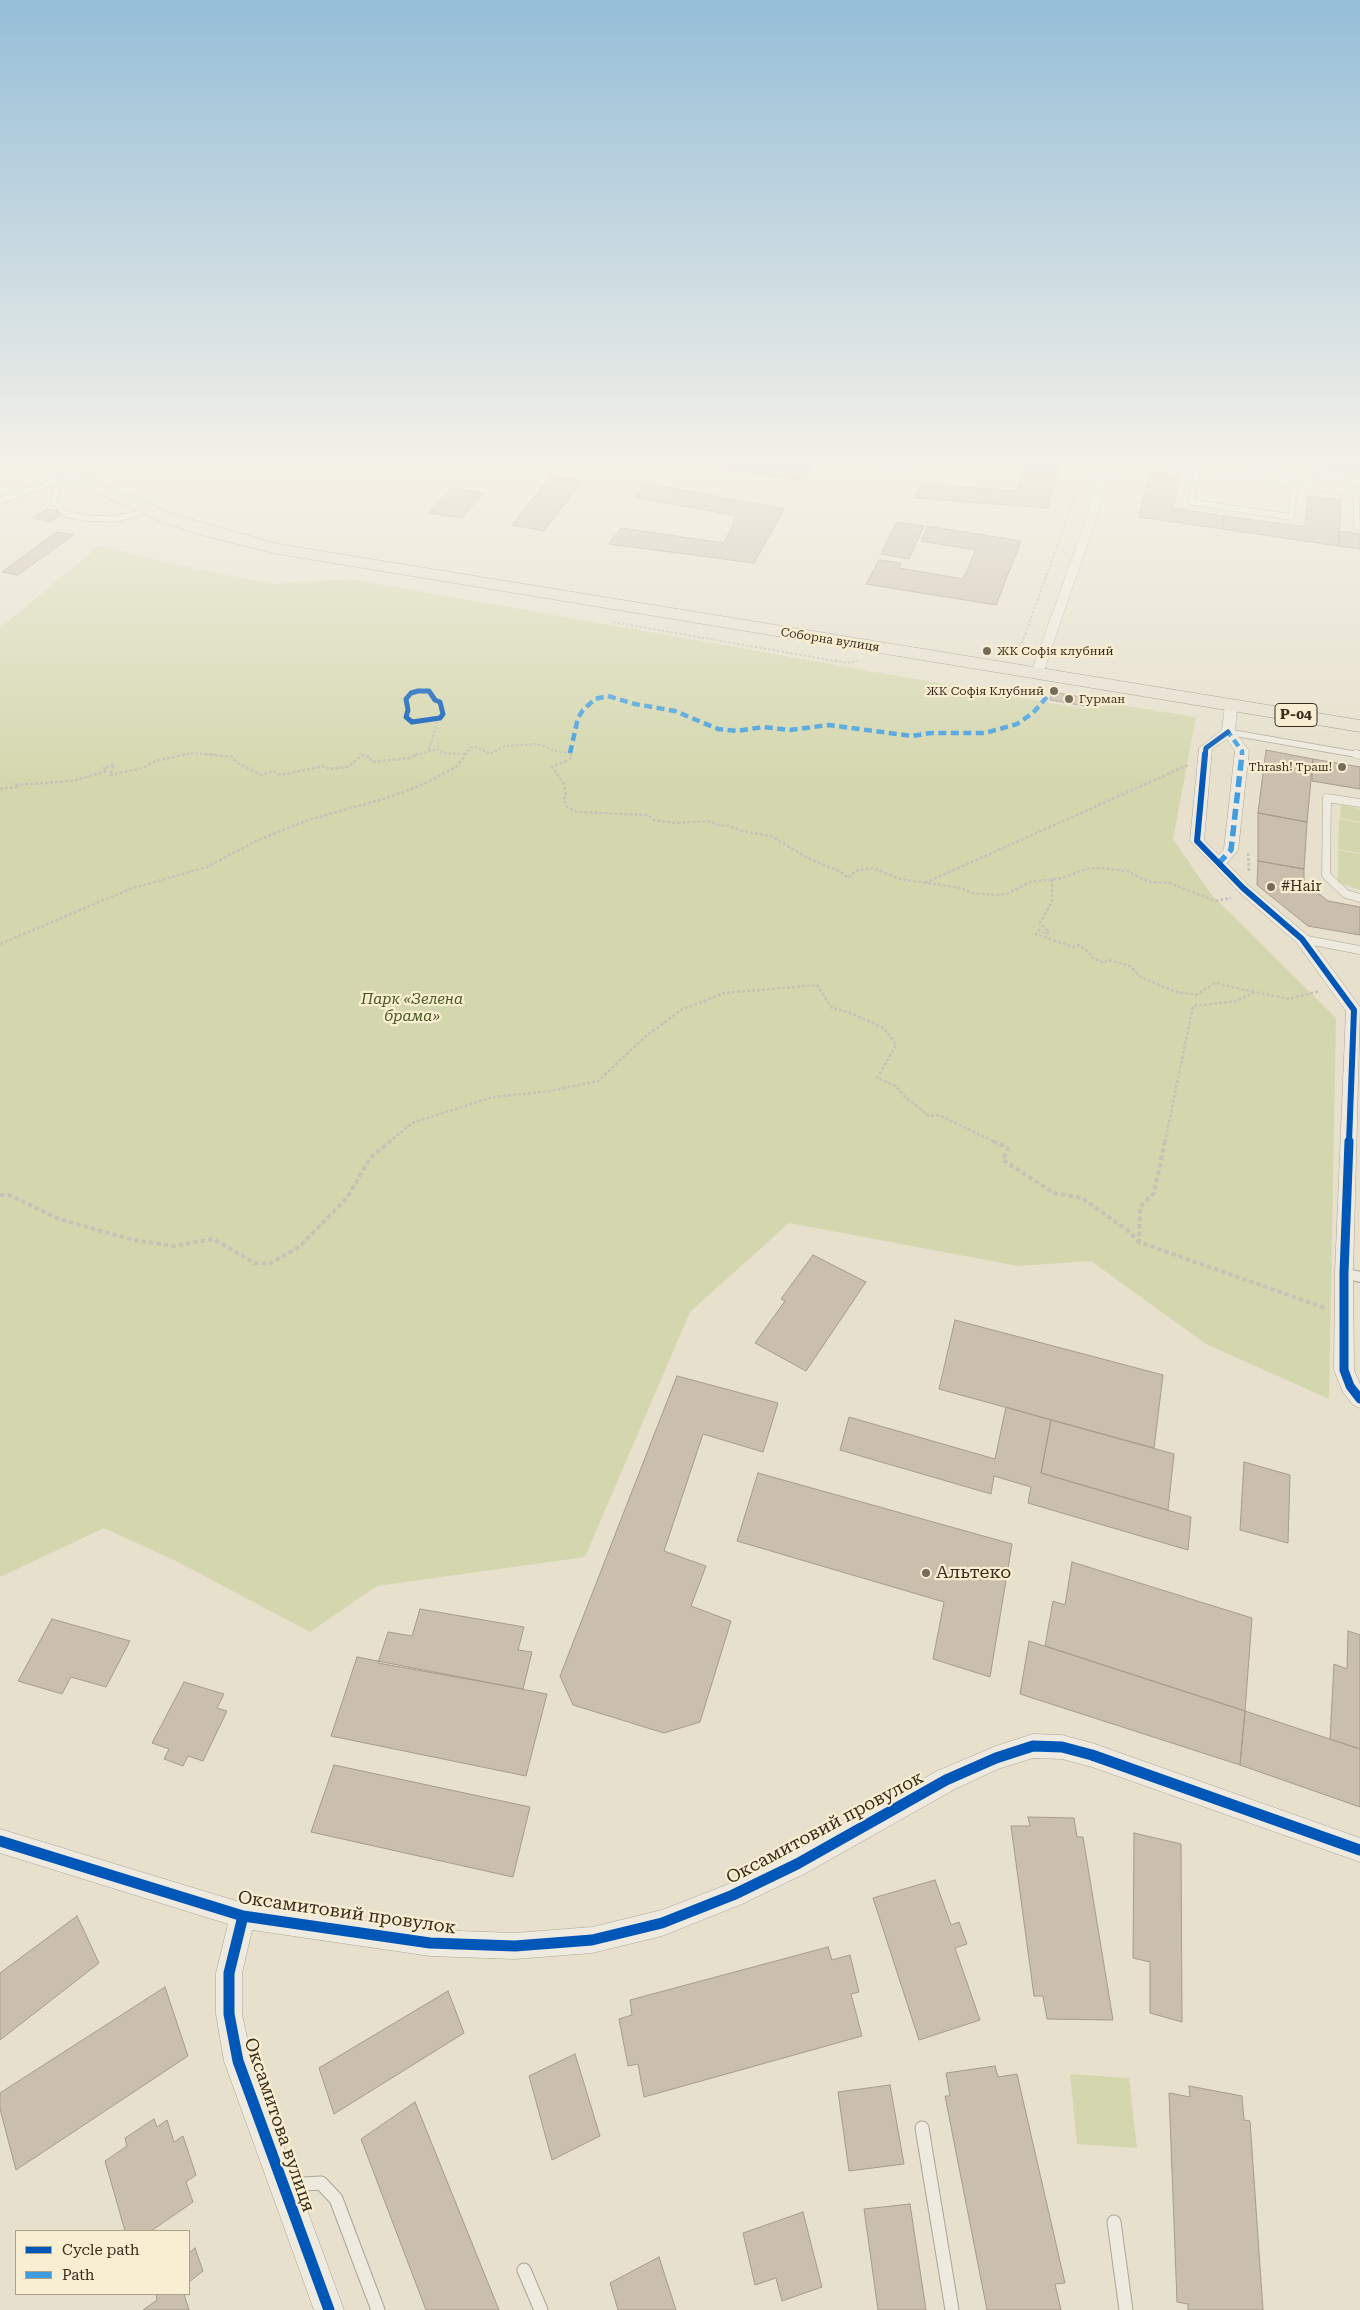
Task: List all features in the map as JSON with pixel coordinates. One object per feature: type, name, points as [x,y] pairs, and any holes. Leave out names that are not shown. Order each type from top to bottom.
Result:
[{"type":"main road","name":"Соборна вулиця","points":[[387,568],[1360,726]]},
{"type":"street","points":[[1037,673],[1074,568]]},
{"type":"street","points":[[1218,864],[1231,850],[1242,751],[1228,732],[1231,705]]},
{"type":"street","points":[[1228,732],[1206,748],[1197,842],[1218,864],[1302,939],[1354,1010],[1352,1275],[1344,1315],[1344,1370],[1350,1386],[1360,1399]]},
{"type":"street","name":"Оксамитовий провулок","points":[[0,1841],[243,1916],[430,1944],[515,1946],[592,1940],[662,1922],[733,1895],[797,1864],[946,1780],[996,1758],[1033,1746],[1062,1747],[1092,1755],[1360,1850]]},
{"type":"street","name":"Оксамитова вулиця","points":[[243,1916],[229,1973],[229,2014],[238,2061],[329,2310]]},
{"type":"lane","points":[[1228,732],[1360,755]]},
{"type":"lane","points":[[1360,803],[1327,798],[1326,875],[1346,894],[1360,898]]},
{"type":"lane","points":[[1302,939],[1360,950]]},
{"type":"lane","points":[[922,2128],[952,2310]]},
{"type":"lane","points":[[286,2192],[304,2184],[321,2183],[336,2200],[378,2310]]},
{"type":"lane","points":[[1114,2222],[1126,2310]]},
{"type":"lane","points":[[524,2270],[541,2310]]},
{"type":"path","points":[[1013,659],[1018,646],[1022,643],[1049,568]]},
{"type":"path","points":[[430,750],[438,719],[443,714],[442,711]]},
{"type":"path","points":[[427,720],[438,719]]},
{"type":"path","points":[[0,944],[130,888],[207,867],[256,841],[308,820],[390,797],[424,784],[456,767],[472,747],[477,747],[490,754],[505,746],[538,744],[558,752],[570,753],[572,758],[552,767],[565,788],[564,800],[567,807],[577,812],[648,815],[654,820],[676,823],[708,821],[721,826],[726,825],[742,831],[771,836],[808,858],[841,872],[848,878],[855,871],[873,868],[900,879],[923,884],[962,888],[972,893],[996,895],[1007,894],[1030,882],[1099,868],[1127,871],[1148,882],[1170,883],[1215,901],[1233,897],[1244,888]]},
{"type":"path","points":[[0,789],[17,787],[15,784],[48,784],[72,781],[107,772],[104,768],[114,764],[110,774],[126,772],[143,768],[156,761],[194,753],[232,757],[236,762],[252,768],[256,774],[261,775],[274,771],[280,776],[302,769],[348,766],[355,763],[362,755],[369,757],[372,762],[386,762],[394,758],[409,758],[438,749],[443,753],[467,754]]},
{"type":"path","points":[[923,884],[1205,757]]},
{"type":"path","points":[[1052,879],[1052,902],[1040,923],[1042,927],[1050,932],[1046,934],[1039,930],[1036,934],[1073,947],[1079,945],[1089,952],[1091,957],[1104,963],[1108,960],[1130,966],[1142,978],[1177,992],[1196,996],[1215,983],[1289,999],[1337,987]]},
{"type":"path","points":[[0,1194],[9,1195],[59,1219],[133,1240],[175,1246],[214,1239],[255,1262],[270,1264],[299,1246],[347,1198],[370,1158],[412,1123],[493,1097],[550,1091],[598,1081],[646,1036],[681,1010],[724,993],[816,985],[832,1008],[848,1012],[884,1028],[896,1045],[877,1078],[896,1086],[904,1096],[929,1116],[939,1115],[1008,1148],[1004,1160],[1054,1193],[1082,1198],[1127,1230],[1138,1242],[1344,1315]]},
{"type":"path","points":[[1138,1242],[1140,1207],[1154,1193],[1193,1006],[1236,1001],[1255,992]]},
{"type":"green space","name":"Парк «Зелена брама»","points":[[73,568],[191,568],[272,584],[350,579],[1085,709],[1114,704],[1196,717],[1173,839],[1211,894],[1336,1018],[1329,1399],[1206,1344],[1091,1261],[1018,1266],[789,1223],[690,1312],[585,1557],[377,1586],[310,1632],[178,1562],[104,1528],[0,1577],[0,628]]},
{"type":"green space","points":[[1341,805],[1360,809],[1360,822],[1340,818]]},
{"type":"green space","points":[[1339,819],[1360,823],[1360,853],[1338,849]]},
{"type":"green space","points":[[1338,850],[1360,854],[1360,890],[1338,882]]},
{"type":"green space","points":[[1070,2074],[1129,2078],[1137,2148],[1077,2144]]},
{"type":"building","points":[[8,568],[28,568],[18,575],[2,572]]},
{"type":"building","points":[[875,568],[899,568],[963,579],[968,568],[1011,568],[996,605],[866,584]]},
{"type":"building","name":"Гурман","points":[[1052,692],[1087,698],[1085,706],[1050,700]]},
{"type":"building","points":[[1266,750],[1313,759],[1307,822],[1258,813]]},
{"type":"building","points":[[1313,759],[1360,767],[1360,789],[1312,781]]},
{"type":"building","points":[[1258,813],[1307,822],[1304,869],[1258,861]]},
{"type":"building","points":[[1258,861],[1304,869],[1304,882],[1328,901],[1360,907],[1360,935],[1308,926],[1257,885]]},
{"type":"building","points":[[813,1255],[866,1282],[806,1371],[755,1343],[785,1301],[781,1299]]},
{"type":"building","points":[[955,1320],[1163,1375],[1154,1448],[939,1389]]},
{"type":"building","points":[[677,1376],[778,1403],[763,1452],[703,1434],[664,1551],[706,1566],[691,1606],[731,1621],[700,1722],[664,1733],[573,1705],[560,1676]]},
{"type":"building","points":[[1006,1407],[1051,1420],[1041,1473],[1191,1517],[1188,1550],[1028,1503],[1031,1487],[994,1476],[991,1494],[840,1450],[849,1417],[995,1459]]},
{"type":"building","points":[[1051,1420],[1174,1454],[1168,1510],[1041,1473]]},
{"type":"building","points":[[1244,1462],[1290,1475],[1288,1543],[1240,1530]]},
{"type":"building","name":"Альтеко","points":[[758,1473],[1012,1544],[990,1677],[933,1659],[944,1602],[737,1541]]},
{"type":"building","points":[[1072,1562],[1252,1618],[1245,1711],[1045,1646],[1053,1601],[1065,1605]]},
{"type":"building","points":[[420,1609],[524,1627],[518,1650],[532,1652],[523,1689],[378,1663],[388,1632],[412,1636]]},
{"type":"building","points":[[52,1619],[130,1641],[106,1687],[71,1677],[62,1694],[18,1681]]},
{"type":"building","points":[[1348,1631],[1360,1635],[1360,1749],[1330,1739],[1334,1664],[1347,1669]]},
{"type":"building","points":[[1029,1641],[1245,1711],[1240,1765],[1020,1694]]},
{"type":"building","points":[[357,1657],[547,1694],[526,1776],[331,1736]]},
{"type":"building","points":[[184,1682],[224,1694],[217,1708],[227,1711],[203,1761],[188,1756],[183,1766],[164,1759],[169,1749],[152,1743]]},
{"type":"building","points":[[1245,1711],[1360,1749],[1360,1807],[1240,1765]]},
{"type":"building","points":[[334,1765],[530,1807],[513,1877],[311,1832]]},
{"type":"building","points":[[1028,1817],[1074,1818],[1077,1837],[1083,1837],[1113,2020],[1047,2019],[1043,1996],[1034,1996],[1011,1826],[1030,1826]]},
{"type":"building","points":[[1134,1833],[1181,1844],[1182,2022],[1150,2013],[1150,1962],[1133,1958]]},
{"type":"building","points":[[935,1880],[951,1925],[959,1922],[967,1944],[955,1948],[980,2020],[919,2040],[873,1898]]},
{"type":"building","points":[[77,1916],[99,1963],[0,2040],[0,1973]]},
{"type":"building","points":[[828,1947],[832,1960],[850,1955],[859,1992],[851,1994],[862,2036],[644,2097],[638,2064],[628,2066],[619,2019],[632,2015],[630,2000]]},
{"type":"building","points":[[165,1987],[188,2056],[16,2170],[0,2109],[0,2093]]},
{"type":"building","points":[[448,1991],[464,2033],[334,2114],[319,2068]]},
{"type":"building","points":[[575,2054],[600,2136],[552,2160],[529,2076]]},
{"type":"building","points":[[995,2066],[998,2077],[1017,2074],[1065,2283],[1055,2284],[1061,2310],[987,2310],[945,2096],[950,2096],[946,2073]]},
{"type":"building","points":[[890,2085],[904,2164],[849,2171],[838,2092]]},
{"type":"building","points":[[1189,2086],[1242,2096],[1244,2120],[1250,2121],[1263,2310],[1188,2310],[1188,2304],[1177,2302],[1169,2093],[1190,2097]]},
{"type":"building","points":[[415,2102],[499,2310],[426,2310],[361,2139]]},
{"type":"building","points":[[154,2119],[157,2127],[167,2120],[174,2142],[183,2136],[196,2175],[186,2182],[193,2202],[152,2230],[125,2230],[105,2161],[127,2146],[125,2138]]},
{"type":"building","points":[[910,2204],[926,2310],[878,2310],[864,2209]]},
{"type":"building","points":[[803,2212],[822,2287],[782,2301],[776,2278],[755,2285],[743,2233]]},
{"type":"building","points":[[195,2248],[203,2271],[190,2281],[190,2252]]},
{"type":"building","points":[[659,2257],[676,2310],[618,2310],[610,2283]]},
{"type":"building","points":[[156,2295],[184,2295],[189,2310],[143,2310],[157,2300]]},
{"type":"marked path","points":[[570,753],[578,718],[583,710],[595,699],[608,696],[635,704],[675,711],[718,729],[737,731],[763,727],[790,730],[829,725],[912,736],[931,733],[985,733],[1017,724],[1033,713],[1053,690]]},
{"type":"marked path","points":[[1218,864],[1231,850],[1242,751],[1228,732],[1226,734]]},
{"type":"cycle path","points":[[418,691],[429,691],[435,700],[440,702],[443,714],[440,718],[412,722],[406,717],[408,710],[406,699],[411,693],[418,691]]},
{"type":"cycle path","points":[[1228,732],[1206,748],[1197,841],[1243,888],[1302,939],[1354,1010],[1344,1273],[1344,1370],[1350,1386],[1360,1399]]},
{"type":"cycle path","points":[[0,1841],[243,1916],[430,1943],[515,1946],[592,1940],[662,1923],[733,1895],[797,1864],[946,1780],[996,1758],[1033,1746],[1062,1747],[1092,1755],[1360,1850]]},
{"type":"cycle path","points":[[243,1916],[229,1973],[229,2014],[238,2061],[329,2310]]},
{"type":"place","name":"ЖК Софія клубний","points":[[987,651]]},
{"type":"place","name":"ЖК Софія Клубний","points":[[1054,691]]},
{"type":"place","name":"Гурман","points":[[1069,699]]},
{"type":"place","name":"Thrash! Траш!","points":[[1342,767]]},
{"type":"place","name":"#Hair","points":[[1271,887]]},
{"type":"place","name":"Альтеко","points":[[926,1573]]}]
